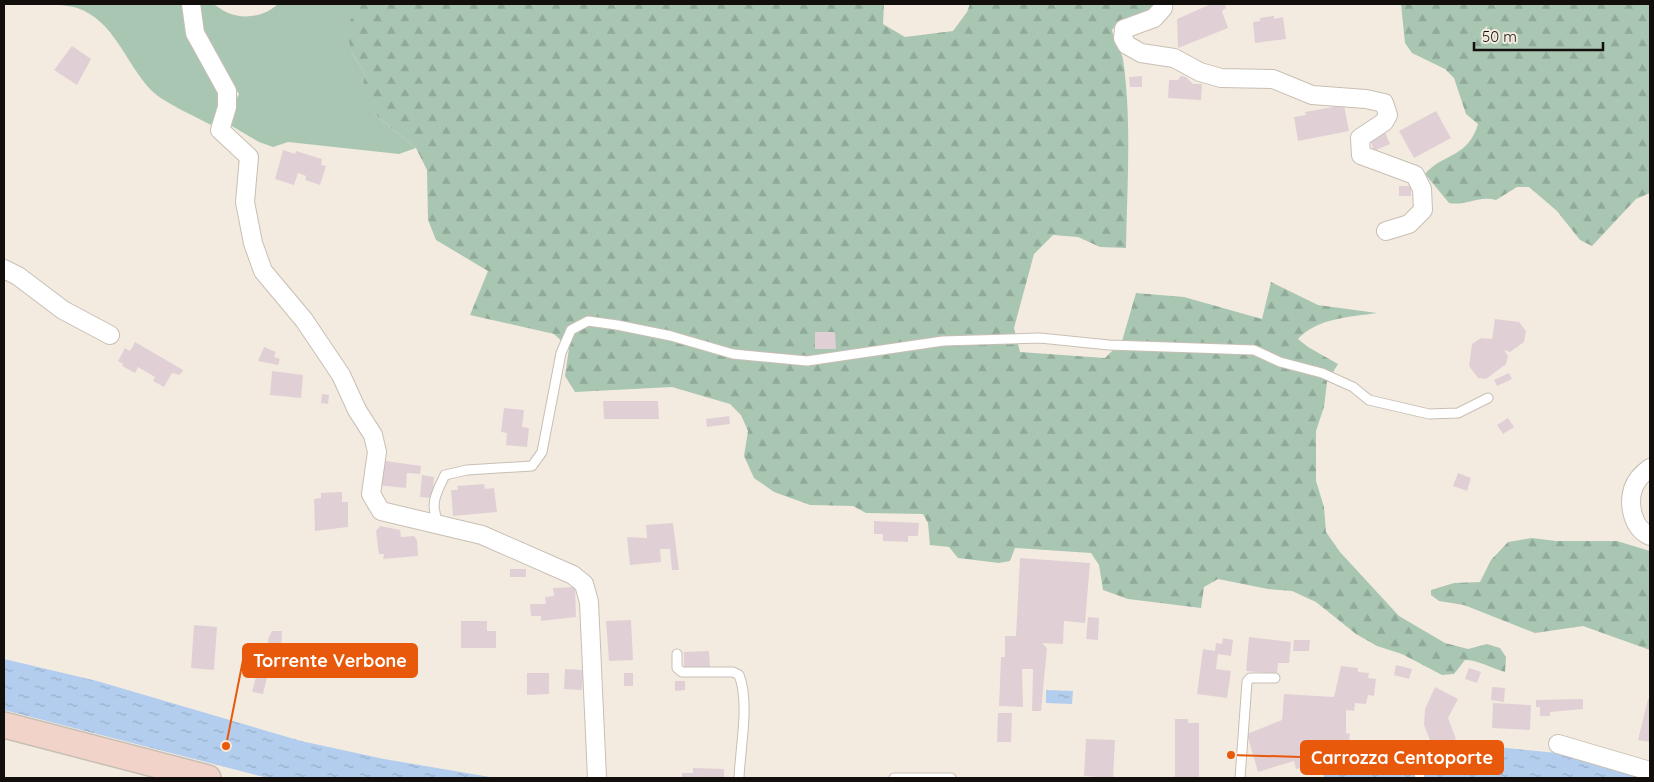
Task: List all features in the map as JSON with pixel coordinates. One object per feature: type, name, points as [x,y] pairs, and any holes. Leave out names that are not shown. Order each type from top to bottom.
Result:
[{"type":"main road","points":[[4,725],[208,778]]},
{"type":"street","points":[[191,4],[195,34],[227,91],[227,107],[220,130],[249,157],[245,202],[253,243],[263,270],[314,336],[341,375],[357,410],[373,434],[377,452],[370,494],[381,511],[482,535],[573,575],[584,584],[589,602],[597,778]]},
{"type":"street","points":[[1163,4],[1163,8],[1154,18],[1124,29],[1123,38],[1127,45],[1141,52],[1174,58],[1200,72],[1221,78],[1272,79],[1312,95],[1366,99],[1384,103],[1388,115],[1384,122],[1360,138],[1361,155],[1415,175],[1422,189],[1423,210],[1408,224],[1386,231]]},
{"type":"street","points":[[4,269],[18,276],[63,310],[110,335]]},
{"type":"street","points":[[1650,468],[1641,475],[1633,488],[1631,506],[1635,522],[1650,536]]},
{"type":"street","points":[[1558,744],[1650,771]]},
{"type":"lane","points":[[440,524],[434,513],[436,493],[445,475],[468,470],[532,466],[542,452],[561,353],[571,330],[588,321],[671,336],[733,354],[807,361],[943,341],[1040,338],[1109,345],[1254,350],[1280,362],[1322,373],[1353,387],[1369,400],[1429,414],[1458,413],[1488,398]]},
{"type":"lane","points":[[677,654],[677,668],[682,672],[733,672],[739,675],[743,685],[743,705],[739,778]]},
{"type":"lane","points":[[1240,778],[1247,682],[1250,678],[1256,676],[1275,678]]},
{"type":"lane","points":[[1362,755],[1404,748],[1415,752],[1420,778]]},
{"type":"lane","points":[[894,778],[951,778]]},
{"type":"green space","points":[[46,4],[184,4],[221,92],[220,106],[211,125],[156,95],[142,80],[110,32],[101,22],[77,8]]},
{"type":"green space","points":[[196,4],[212,4],[224,11],[239,16],[253,16],[266,12],[278,4],[358,4],[351,52],[365,73],[362,98],[377,116],[416,148],[399,154],[288,142],[273,147],[259,142],[230,125],[231,110],[239,94],[202,39]]},
{"type":"green space","points":[[358,4],[884,4],[883,24],[905,37],[953,31],[967,12],[970,4],[1155,4],[1145,14],[1120,20],[1112,30],[1123,59],[1126,82],[1128,154],[1126,248],[1100,247],[1078,237],[1053,235],[1034,254],[1014,328],[1020,352],[1105,358],[1122,341],[1136,293],[1184,297],[1262,319],[1271,282],[1318,305],[1377,313],[1345,317],[1324,323],[1306,332],[1298,339],[1338,364],[1327,382],[1324,407],[1316,431],[1316,481],[1324,507],[1326,532],[1340,552],[1399,616],[1445,643],[1468,649],[1487,644],[1500,648],[1506,657],[1505,672],[1465,660],[1454,674],[1442,675],[1402,654],[1377,646],[1356,634],[1316,602],[1292,591],[1268,589],[1218,579],[1204,587],[1201,608],[1128,599],[1103,590],[1099,565],[1091,553],[1015,548],[1010,561],[999,563],[958,558],[949,547],[930,545],[928,523],[923,514],[866,513],[853,506],[810,505],[774,492],[754,478],[744,456],[748,431],[741,415],[730,404],[672,387],[575,392],[565,376],[569,348],[554,334],[470,315],[488,271],[436,240],[428,220],[427,170],[416,148],[377,116],[361,98],[365,73],[351,52],[347,28]]},
{"type":"green space","points":[[1401,4],[1650,4],[1650,193],[1636,199],[1592,246],[1580,240],[1557,211],[1529,187],[1517,187],[1496,200],[1484,199],[1456,204],[1449,203],[1425,174],[1439,162],[1462,149],[1474,135],[1478,124],[1466,114],[1454,78],[1445,69],[1412,53],[1405,43]]},
{"type":"green space","points":[[1532,538],[1556,541],[1617,541],[1650,551],[1650,650],[1583,626],[1535,633],[1464,605],[1439,601],[1431,595],[1431,590],[1454,583],[1480,582],[1491,560],[1508,542]]},
{"type":"water","points":[[4,659],[97,681],[301,741],[384,759],[496,778],[268,778],[4,710]]},
{"type":"water","points":[[1046,690],[1073,691],[1072,704],[1046,703]]},
{"type":"water","points":[[1467,744],[1567,754],[1649,778],[1324,778],[1323,773],[1352,769]]},
{"type":"building","points":[[1211,4],[1225,4],[1226,8],[1222,11],[1228,28],[1178,48],[1177,19]]},
{"type":"building","points":[[1274,16],[1274,19],[1283,17],[1286,39],[1255,43],[1253,22],[1260,21],[1260,18]]},
{"type":"building","points":[[72,46],[91,59],[77,85],[54,70]]},
{"type":"building","points":[[1142,76],[1142,87],[1130,87],[1129,77]]},
{"type":"building","points":[[1181,76],[1186,77],[1193,84],[1202,84],[1201,100],[1168,98],[1169,80],[1178,80]]},
{"type":"building","points":[[1344,105],[1349,131],[1298,141],[1294,117],[1306,115],[1305,112]]},
{"type":"building","points":[[1436,111],[1451,138],[1414,158],[1399,131]]},
{"type":"building","points":[[1385,132],[1390,144],[1374,151],[1370,139]]},
{"type":"building","points":[[283,150],[295,154],[296,151],[322,159],[321,165],[326,166],[320,185],[305,180],[306,176],[298,173],[294,185],[275,179]]},
{"type":"building","points":[[1399,186],[1411,186],[1411,196],[1399,196]]},
{"type":"building","points":[[1495,319],[1519,322],[1526,331],[1524,342],[1510,352],[1504,350],[1508,356],[1506,364],[1486,379],[1478,378],[1469,366],[1472,344],[1481,338],[1492,339]]},
{"type":"building","points":[[815,332],[835,332],[836,349],[815,349]]},
{"type":"building","points":[[135,342],[183,370],[180,375],[172,373],[164,387],[153,381],[155,377],[138,367],[135,373],[122,366],[123,364],[118,361],[125,348],[130,351]]},
{"type":"building","points":[[264,347],[276,352],[274,357],[280,359],[278,365],[258,361]]},
{"type":"building","points":[[272,371],[303,375],[301,398],[270,395]]},
{"type":"building","points":[[1509,373],[1512,379],[1497,386],[1494,380]]},
{"type":"building","points":[[322,394],[329,395],[328,404],[321,403]]},
{"type":"building","points":[[603,401],[658,401],[659,419],[604,419]]},
{"type":"building","points":[[504,408],[524,410],[522,427],[529,428],[527,447],[506,445],[507,433],[501,432]]},
{"type":"building","points":[[729,416],[730,424],[707,427],[706,419]]},
{"type":"building","points":[[1508,418],[1514,427],[1503,434],[1497,425]]},
{"type":"building","points":[[379,460],[421,466],[420,474],[407,473],[406,488],[376,485]]},
{"type":"building","points":[[1458,473],[1471,478],[1467,491],[1453,486]]},
{"type":"building","points":[[422,475],[434,477],[432,498],[420,497]]},
{"type":"building","points":[[484,484],[485,489],[494,488],[497,512],[453,516],[451,490],[458,490],[457,486]]},
{"type":"building","points":[[342,492],[342,502],[348,502],[348,527],[315,531],[314,499],[321,498],[321,493]]},
{"type":"building","points":[[874,521],[919,523],[918,536],[908,536],[908,542],[883,541],[883,534],[874,534]]},
{"type":"building","points":[[673,523],[679,570],[672,570],[670,549],[660,549],[661,562],[630,565],[627,537],[647,538],[646,525]]},
{"type":"building","points":[[380,526],[400,530],[401,537],[414,536],[417,540],[418,556],[383,559],[384,554],[379,554],[376,531]]},
{"type":"building","points":[[1020,558],[1090,563],[1085,623],[1064,621],[1063,644],[1042,643],[1047,648],[1041,711],[1032,711],[1033,669],[1022,669],[1023,707],[999,706],[1001,657],[1005,657],[1005,636],[1016,636]]},
{"type":"building","points":[[510,569],[526,569],[526,577],[510,577]]},
{"type":"building","points":[[575,587],[576,617],[541,621],[541,616],[531,616],[530,604],[546,604],[545,597],[554,596],[553,588]]},
{"type":"building","points":[[1088,617],[1099,618],[1098,640],[1086,639]]},
{"type":"building","points":[[631,620],[633,660],[609,661],[606,621]]},
{"type":"building","points":[[461,621],[487,621],[487,631],[496,631],[496,648],[461,648]]},
{"type":"building","points":[[194,625],[217,627],[214,670],[191,668]]},
{"type":"building","points":[[272,631],[282,631],[281,655],[268,654],[268,639]]},
{"type":"building","points":[[1249,637],[1291,642],[1289,663],[1278,663],[1277,674],[1246,671]]},
{"type":"building","points":[[1223,638],[1233,640],[1231,656],[1218,654],[1216,669],[1231,671],[1227,698],[1197,694],[1203,649],[1215,651],[1216,643],[1222,644]]},
{"type":"building","points":[[1294,640],[1310,640],[1309,651],[1293,651]]},
{"type":"building","points":[[709,651],[710,667],[684,668],[684,652]]},
{"type":"building","points":[[1396,665],[1412,669],[1409,679],[1394,675]]},
{"type":"building","points":[[1341,666],[1358,668],[1358,672],[1369,673],[1368,678],[1376,679],[1374,696],[1368,695],[1366,704],[1355,703],[1354,711],[1346,710],[1346,733],[1350,734],[1346,768],[1312,765],[1296,769],[1294,761],[1258,772],[1247,734],[1282,720],[1284,694],[1334,697]]},
{"type":"building","points":[[1469,668],[1481,672],[1477,683],[1465,679]]},
{"type":"building","points":[[565,669],[583,670],[582,690],[564,689]]},
{"type":"building","points":[[259,672],[268,674],[263,694],[252,692]]},
{"type":"building","points":[[527,673],[549,673],[549,694],[527,695]]},
{"type":"building","points":[[624,673],[633,673],[633,686],[624,686]]},
{"type":"building","points":[[675,681],[685,681],[685,690],[675,691]]},
{"type":"building","points":[[1435,687],[1458,699],[1448,718],[1456,739],[1433,748],[1424,725],[1425,709]]},
{"type":"building","points":[[1492,687],[1505,688],[1504,702],[1491,700]]},
{"type":"building","points":[[1583,699],[1583,709],[1550,712],[1550,716],[1540,716],[1540,707],[1536,707],[1536,700]]},
{"type":"building","points":[[1648,699],[1650,699],[1650,742],[1638,740]]},
{"type":"building","points":[[1493,703],[1531,705],[1530,730],[1492,728]]},
{"type":"building","points":[[998,713],[1012,713],[1011,742],[997,742]]},
{"type":"building","points":[[1175,719],[1188,719],[1188,723],[1199,723],[1199,778],[1175,778]]},
{"type":"building","points":[[1086,739],[1115,740],[1113,778],[1084,776]]},
{"type":"building","points":[[693,768],[724,769],[724,778],[682,778],[682,773],[693,773]]},
{"type":"place","name":"Torrente Verbone","points":[[226,746]]},
{"type":"place","name":"Carrozza Centoporte","points":[[1231,755]]}]
